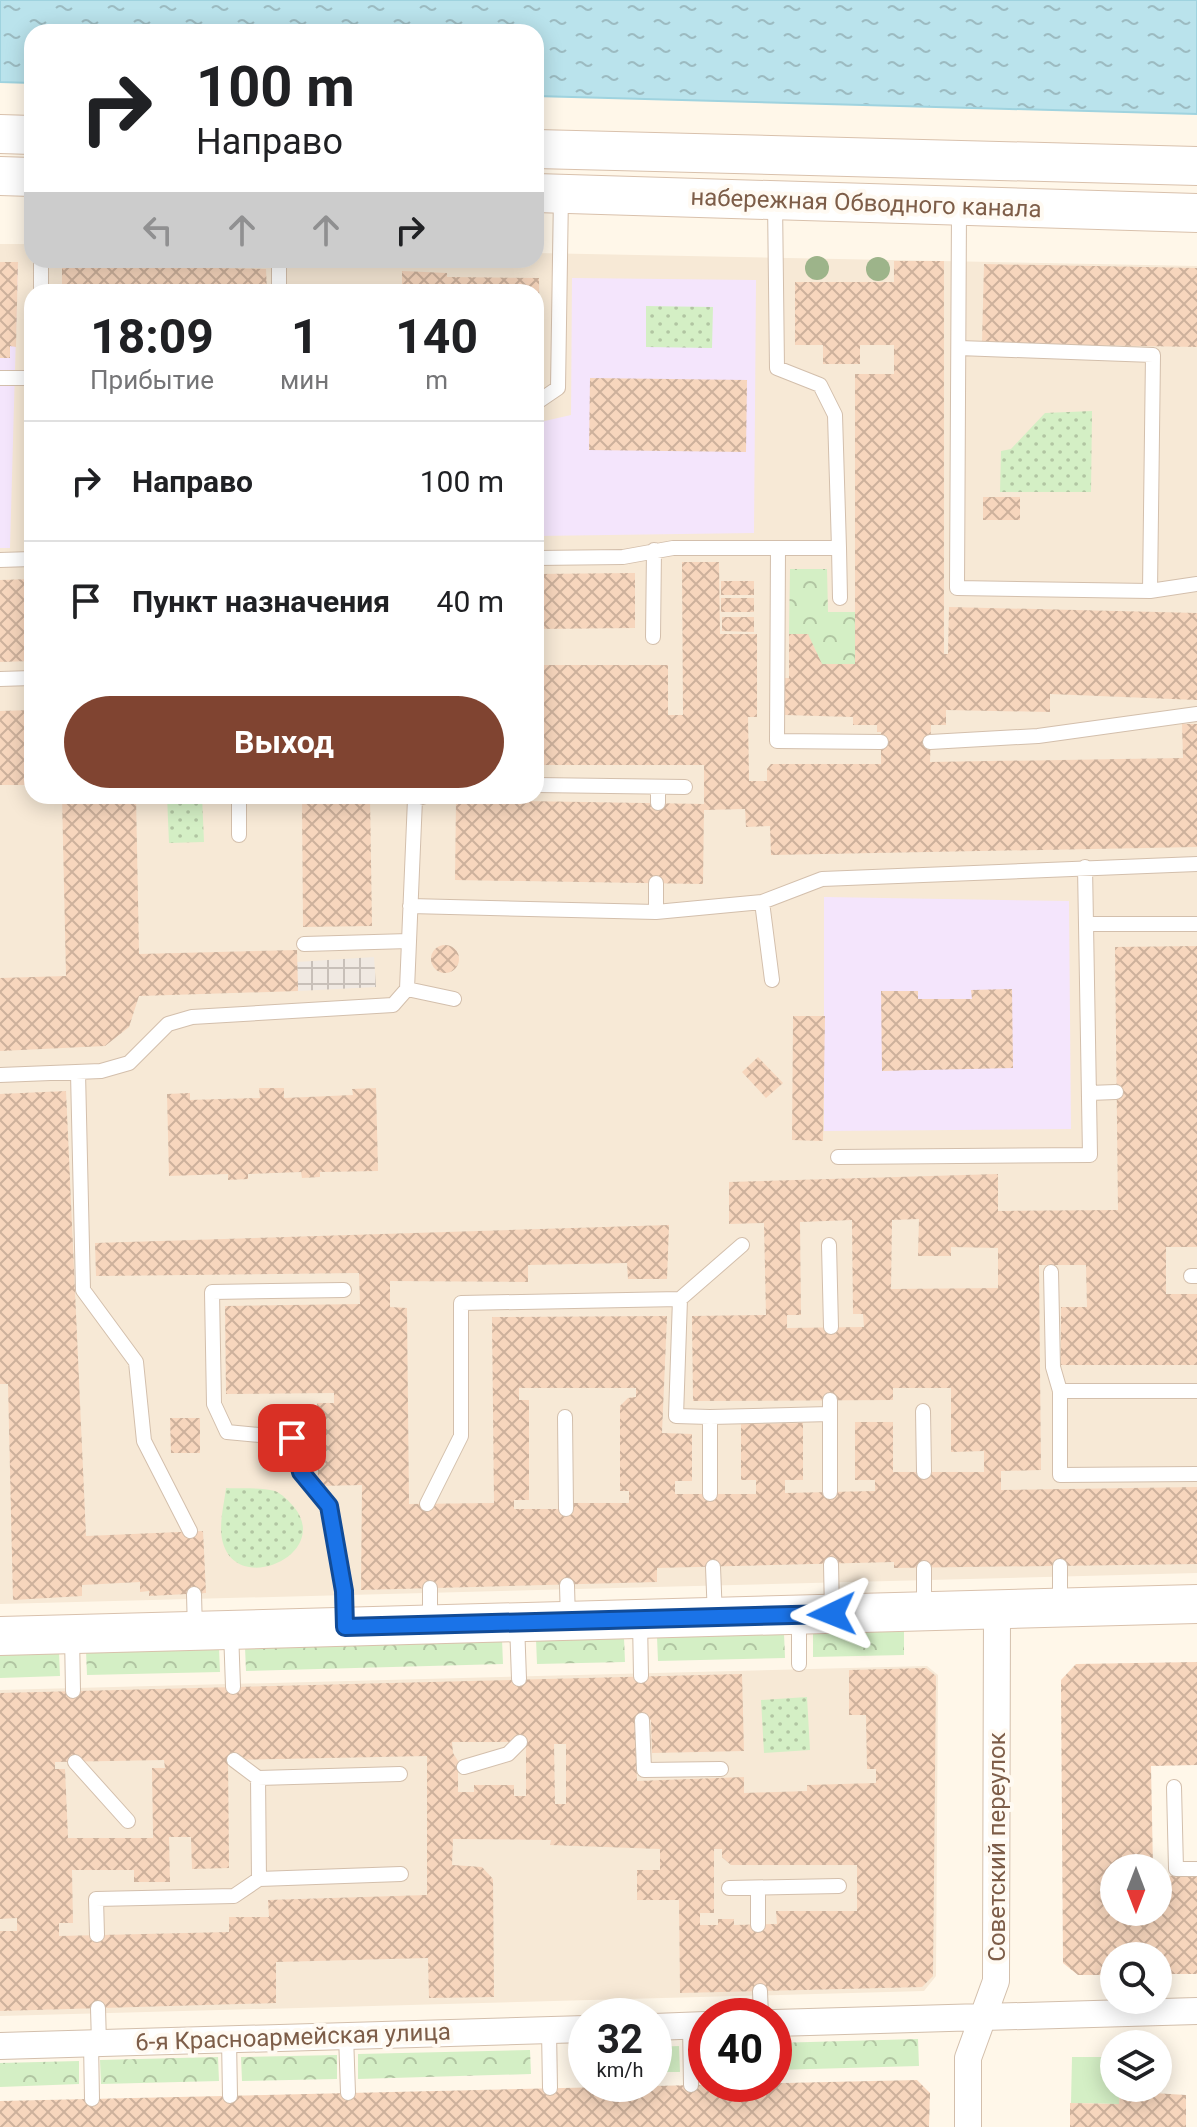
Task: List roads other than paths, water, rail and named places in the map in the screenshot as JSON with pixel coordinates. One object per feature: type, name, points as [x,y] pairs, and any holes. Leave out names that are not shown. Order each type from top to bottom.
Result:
[{"type":"main road","points":[[0,134],[24,135]]},
{"type":"main road","name":"набережная Обводного канала","points":[[544,149],[1197,166]]},
{"type":"main road","points":[[0,176],[24,177]]},
{"type":"main road","name":"набережная Обводного канала","points":[[548,193],[1197,213]]},
{"type":"main road","points":[[0,1636],[72,1634],[206,1618],[345,1627],[430,1607],[517,1623],[568,1603],[640,1619],[1197,1604]]},
{"type":"street","name":"Советский переулок","points":[[968,2127],[968,2058],[996,1981],[997,1609]]},
{"type":"street","points":[[792,2022],[1197,2011]]},
{"type":"street","name":"6-я Красноармейская улица","points":[[0,2046],[568,2029]]},
{"type":"lane","points":[[544,398],[558,388],[548,193]]},
{"type":"lane","points":[[775,200],[777,368],[820,385],[835,415],[840,598]]},
{"type":"lane","points":[[959,206],[957,588],[1150,591],[1197,584]]},
{"type":"lane","points":[[959,348],[1153,355],[1150,591]]},
{"type":"lane","points":[[0,378],[24,376]]},
{"type":"lane","points":[[778,548],[777,741],[881,742]]},
{"type":"lane","points":[[544,558],[623,557],[654,550],[839,548]]},
{"type":"lane","points":[[653,637],[654,550]]},
{"type":"lane","points":[[0,560],[24,559]]},
{"type":"lane","points":[[0,679],[24,678]]},
{"type":"lane","points":[[930,742],[1038,736],[1197,714]]},
{"type":"lane","points":[[544,785],[685,787]]},
{"type":"lane","points":[[658,787],[658,803]]},
{"type":"lane","points":[[239,804],[239,835]]},
{"type":"lane","points":[[0,1075],[101,1071],[129,1063],[168,1024],[192,1017],[393,1005],[407,989],[415,804]]},
{"type":"lane","points":[[410,906],[656,912],[762,902],[822,879],[1197,864]]},
{"type":"lane","points":[[838,1157],[1090,1155],[1085,867]]},
{"type":"lane","points":[[656,883],[656,912]]},
{"type":"lane","points":[[762,902],[772,980]]},
{"type":"lane","points":[[1087,924],[1197,924]]},
{"type":"lane","points":[[304,944],[409,941]]},
{"type":"lane","points":[[407,989],[454,999]]},
{"type":"lane","points":[[78,1073],[83,1290],[136,1362],[144,1441],[190,1531]]},
{"type":"lane","points":[[1089,1093],[1116,1092]]},
{"type":"lane","points":[[427,1504],[461,1436],[461,1303],[680,1299],[742,1245]]},
{"type":"lane","points":[[829,1245],[831,1327]]},
{"type":"lane","points":[[1051,1272],[1053,1367],[1060,1391],[1060,1482],[1197,1474]]},
{"type":"lane","points":[[344,1290],[212,1292],[214,1404],[227,1432],[292,1438],[301,1472],[329,1506],[344,1591],[345,1627]]},
{"type":"lane","points":[[680,1299],[676,1416],[710,1417],[830,1407],[830,1492]]},
{"type":"lane","points":[[1060,1391],[1197,1391]]},
{"type":"lane","points":[[923,1411],[924,1472]]},
{"type":"lane","points":[[565,1417],[566,1509]]},
{"type":"lane","points":[[710,1417],[710,1494]]},
{"type":"lane","points":[[799,1664],[831,1564]]},
{"type":"lane","points":[[1060,1566],[1060,1608]]},
{"type":"lane","points":[[713,1567],[715,1617]]},
{"type":"lane","points":[[924,1568],[924,1611]]},
{"type":"lane","points":[[206,1618],[233,1687]]},
{"type":"lane","points":[[640,1619],[641,1676]]},
{"type":"lane","points":[[517,1623],[519,1679]]},
{"type":"lane","points":[[72,1634],[73,1691]]},
{"type":"lane","points":[[642,1720],[644,1770],[721,1769]]},
{"type":"lane","points":[[464,1767],[508,1754],[520,1742]]},
{"type":"lane","points":[[234,1760],[258,1778],[400,1774]]},
{"type":"lane","points":[[75,1762],[128,1821]]},
{"type":"lane","points":[[258,1778],[259,1879]]},
{"type":"lane","points":[[1174,1787],[1176,1869],[1197,1869]]},
{"type":"lane","points":[[97,1935],[96,1899],[234,1896],[259,1879],[401,1874]]},
{"type":"lane","points":[[729,1888],[839,1886]]},
{"type":"lane","points":[[758,1888],[758,1925]]},
{"type":"lane","points":[[760,1991],[760,1998]]},
{"type":"lane","points":[[92,2099],[98,2008]]},
{"type":"lane","points":[[549,2030],[550,2088]]},
{"type":"lane","points":[[346,2035],[348,2093]]},
{"type":"lane","points":[[229,2039],[230,2096]]},
{"type":"water","points":[[0,0],[1197,0],[1197,114],[544,96],[544,24],[24,24],[24,83],[0,82]]}]
